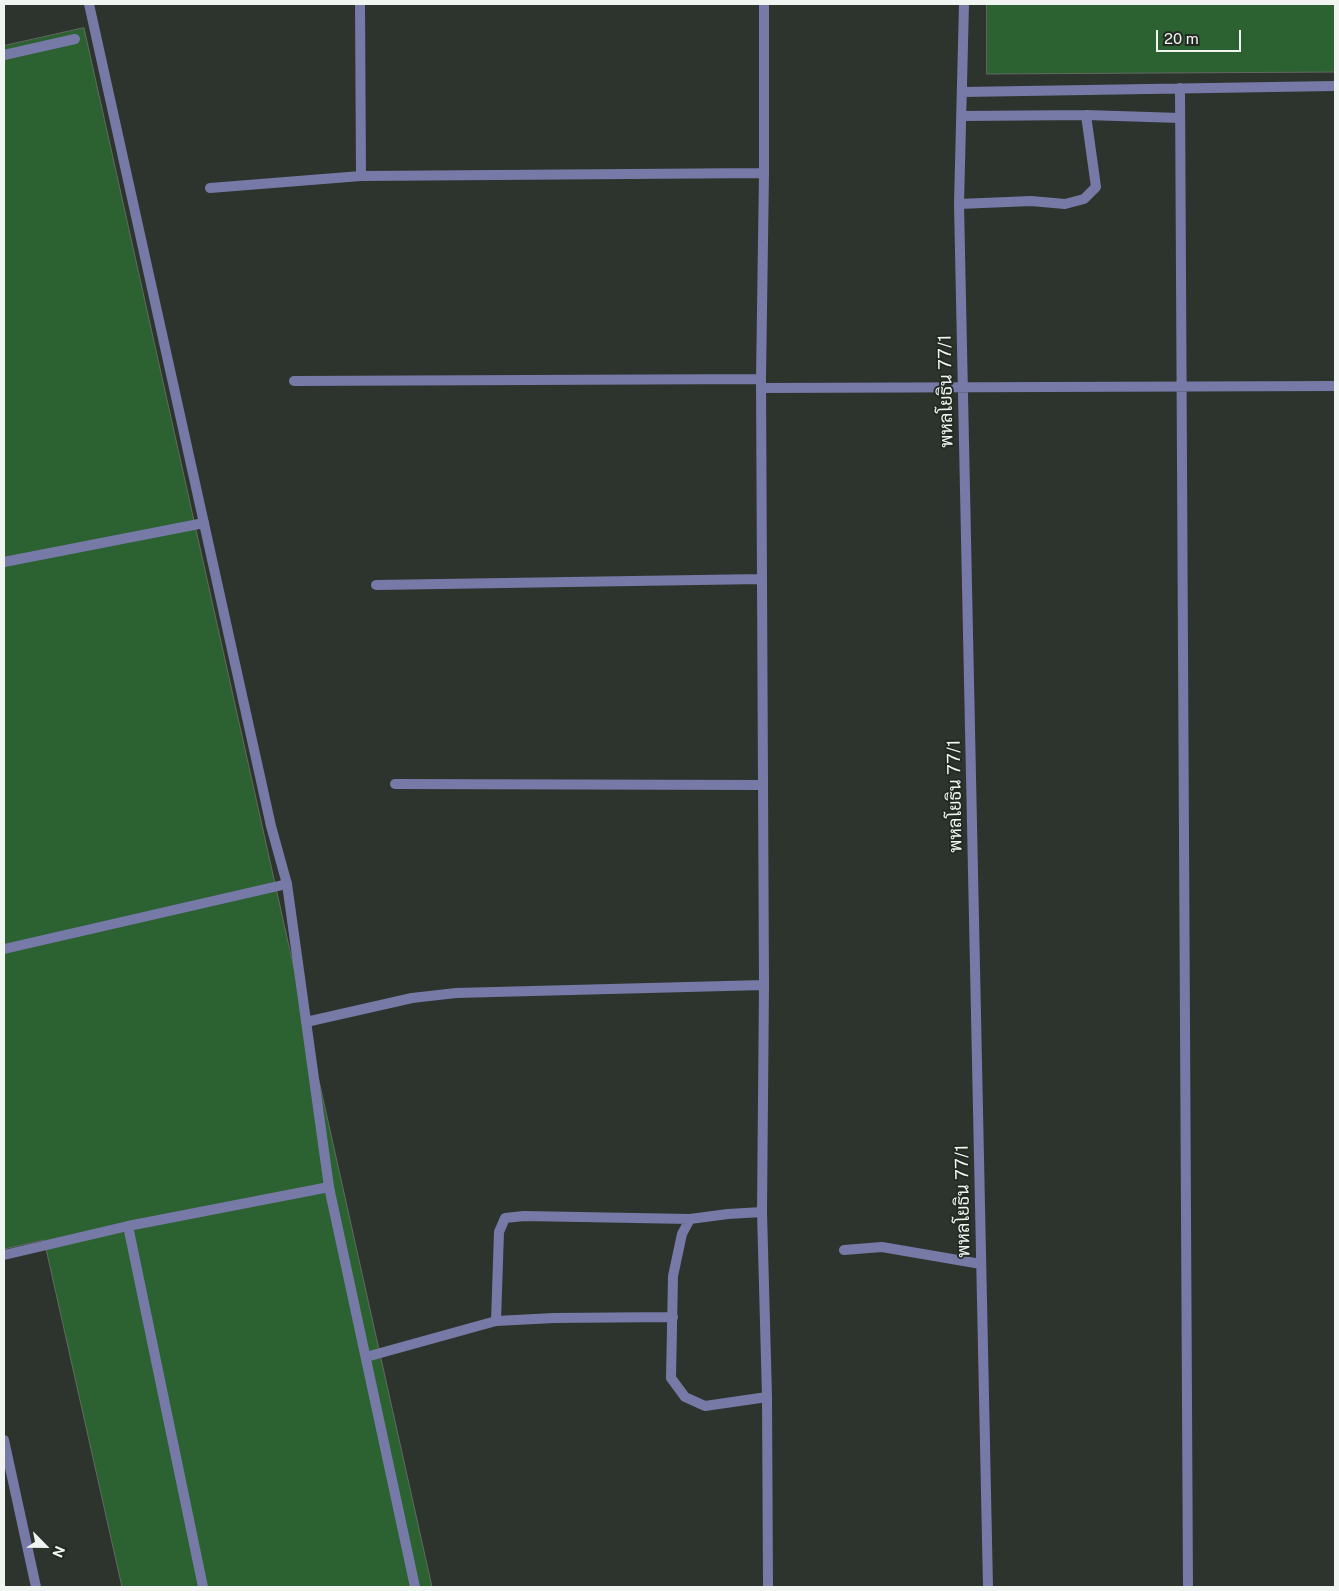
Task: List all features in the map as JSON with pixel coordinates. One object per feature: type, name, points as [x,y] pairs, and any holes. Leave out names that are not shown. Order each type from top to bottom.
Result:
[{"type":"street","points":[[89,4],[271,826],[287,884],[329,1187],[415,1587]]},
{"type":"street","points":[[360,4],[361,176]]},
{"type":"street","points":[[764,4],[761,384],[764,985],[762,1212],[767,1397],[768,1587]]},
{"type":"street","name":"พหลโยธิน 77/1","points":[[964,4],[959,204],[988,1587]]},
{"type":"street","points":[[4,55],[75,39]]},
{"type":"street","points":[[962,92],[1335,86]]},
{"type":"street","points":[[1180,88],[1188,1587]]},
{"type":"street","points":[[962,116],[1086,115],[1180,118]]},
{"type":"street","points":[[959,204],[1031,201],[1065,204],[1084,199],[1096,187],[1086,115]]},
{"type":"street","points":[[210,188],[361,176],[764,173]]},
{"type":"street","points":[[294,381],[963,386],[1335,386]]},
{"type":"street","points":[[4,562],[204,523]]},
{"type":"street","points":[[376,585],[762,579]]},
{"type":"street","points":[[395,784],[763,785]]},
{"type":"street","points":[[4,948],[287,884]]},
{"type":"street","points":[[306,1022],[412,998],[456,993],[764,985]]},
{"type":"street","points":[[4,1255],[128,1226],[329,1187]]},
{"type":"street","points":[[496,1321],[498,1232],[505,1218],[524,1216],[690,1219],[762,1212]]},
{"type":"street","points":[[690,1219],[682,1234],[673,1276],[671,1378],[685,1397],[705,1406],[767,1397]]},
{"type":"street","points":[[128,1226],[203,1587]]},
{"type":"street","points":[[844,1250],[882,1247],[981,1264]]},
{"type":"street","points":[[366,1358],[496,1321],[554,1318],[673,1317]]},
{"type":"street","points":[[4,1440],[36,1587]]},
{"type":"building","points":[[987,4],[1335,4],[1335,72],[987,74]]},
{"type":"building","points":[[84,28],[432,1587],[122,1587],[44,1240],[4,1249],[4,46]]}]
